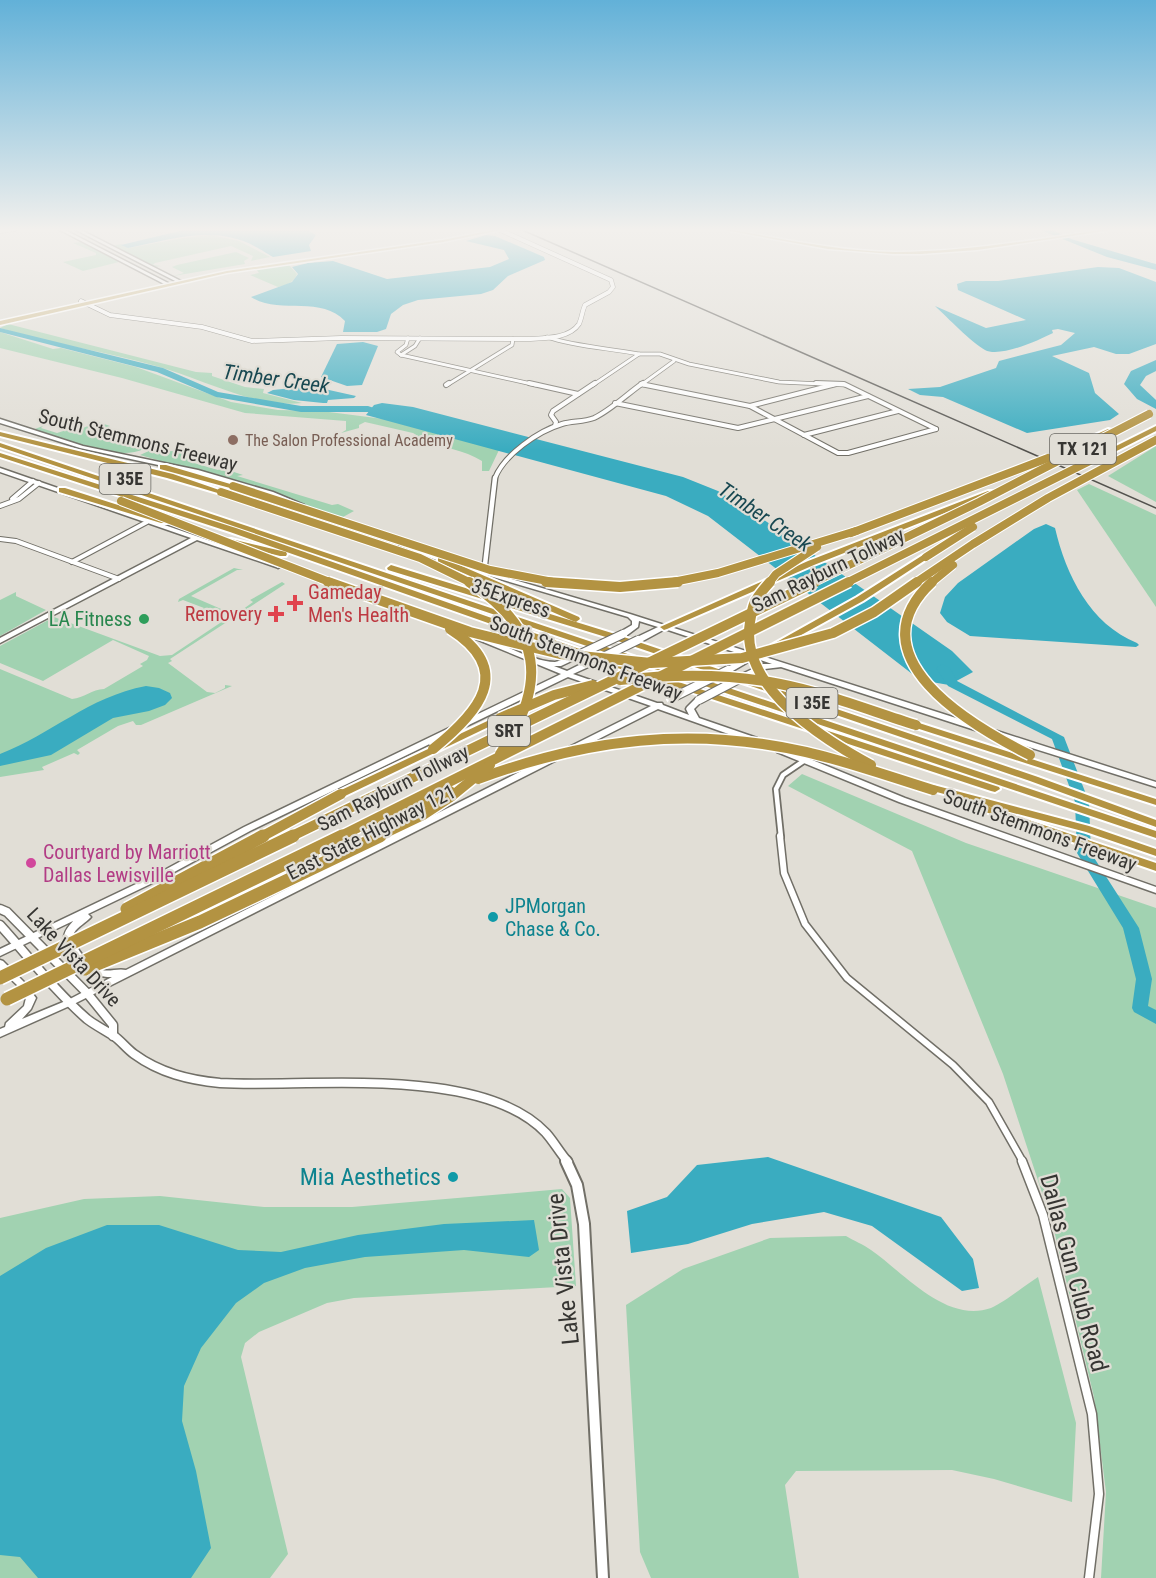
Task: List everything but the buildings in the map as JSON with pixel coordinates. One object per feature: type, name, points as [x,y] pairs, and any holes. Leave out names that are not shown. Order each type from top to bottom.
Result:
[{"type":"highway","name":"TX 121","points":[[1017,483],[1153,412]]},
{"type":"highway","points":[[933,790],[867,763],[814,732],[777,699],[760,675],[750,651],[749,620],[761,592],[770,581],[806,553],[856,531],[1048,458],[1153,412]]},
{"type":"highway","name":"TX 121","points":[[1092,460],[1156,429]]},
{"type":"highway","points":[[0,434],[80,453],[221,492],[426,561],[461,577],[480,588],[516,623],[532,655],[534,684],[525,718],[513,739],[479,775],[423,815],[209,918],[4,1001]]},
{"type":"highway","name":"South Stemmons Freeway","points":[[0,439],[451,588],[617,635],[1012,771],[1034,779],[1142,830],[1156,843]]},
{"type":"highway","points":[[0,461],[183,523],[285,566],[434,620],[522,647],[605,660],[667,663],[745,656],[809,641],[857,621],[1034,506],[1131,456],[1156,440]]},
{"type":"highway","name":"35Express","points":[[0,445],[1008,797]]},
{"type":"highway","points":[[80,453],[147,464],[233,486],[490,570],[529,579],[572,585],[627,586],[696,579],[856,531]]},
{"type":"highway","name":"South Stemmons Freeway","points":[[0,455],[222,527],[563,647],[854,743],[948,780],[1142,830],[1156,824]]},
{"type":"highway","points":[[755,656],[860,599],[954,538],[1091,465],[1092,460]]},
{"type":"highway","name":"Sam Rayburn Tollway","points":[[4,1001],[272,871],[1092,460]]},
{"type":"highway","points":[[664,627],[811,563],[1017,483]]},
{"type":"highway","name":"Sam Rayburn Tollway","points":[[0,978],[1017,483]]},
{"type":"highway","points":[[62,490],[252,547],[336,567]]},
{"type":"highway","points":[[997,531],[936,578],[916,598],[906,620],[905,631],[909,653],[932,690],[959,714],[999,741],[1081,777]]},
{"type":"highway","points":[[441,560],[617,635]]},
{"type":"highway","points":[[433,749],[461,726],[480,702],[485,684],[484,669],[479,654],[459,633],[434,620]]},
{"type":"highway","points":[[0,978],[262,835],[433,749],[525,705],[554,695],[613,681],[657,676],[701,675],[752,680],[802,689],[1156,801]]},
{"type":"highway","points":[[272,871],[508,767],[560,751],[616,741],[691,737],[766,744],[825,756],[933,790],[1156,867]]},
{"type":"highway","points":[[769,746],[1008,797],[1091,830],[1142,830],[1156,835]]},
{"type":"highway","points":[[1142,830],[1156,816]]},
{"type":"highway","points":[[1142,830],[1156,853]]},
{"type":"main road","points":[[2,322],[84,303]]},
{"type":"main road","name":"South Stemmons Freeway","points":[[0,422],[71,444],[196,471],[271,493],[441,560],[628,615],[1153,784]]},
{"type":"main road","name":"South Stemmons Freeway","points":[[0,470],[62,490],[194,539],[254,557],[445,623],[567,674],[695,718],[902,800],[1156,890]]},
{"type":"main road","points":[[0,641],[194,539]]},
{"type":"main road","points":[[541,662],[558,663],[633,629],[637,623],[628,615]]},
{"type":"main road","points":[[136,969],[118,974],[96,972],[71,950],[68,939],[70,930],[78,922],[247,829],[664,627]]},
{"type":"main road","points":[[724,647],[734,660],[728,670]]},
{"type":"main road","name":"East State Highway 121","points":[[3,1032],[136,969],[755,656]]},
{"type":"main road","points":[[541,662],[553,675],[544,685]]},
{"type":"main road","points":[[588,681],[583,677],[584,669],[591,663]]},
{"type":"main road","points":[[695,718],[690,709],[699,700],[766,666],[787,667]]},
{"type":"main road","points":[[0,953],[159,876]]},
{"type":"main road","points":[[0,963],[31,998],[28,1007],[3,1032]]},
{"type":"street","points":[[88,303],[110,315],[196,326],[263,342],[341,338],[547,338],[568,332],[577,325],[585,305],[589,303]]},
{"type":"street","points":[[408,338],[406,345],[397,352],[401,355],[578,394]]},
{"type":"street","points":[[401,355],[415,346],[420,338]]},
{"type":"street","points":[[547,338],[572,345],[598,346],[639,354],[660,354],[674,361],[779,381],[837,383],[936,429],[843,453],[834,452],[750,406],[641,384]]},
{"type":"street","points":[[506,339],[506,349]]},
{"type":"street","points":[[446,385],[512,345],[513,339]]},
{"type":"street","points":[[553,428],[552,411],[639,354]]},
{"type":"street","points":[[484,573],[495,478],[504,461],[553,428],[570,422],[586,421],[674,361]]},
{"type":"street","points":[[750,406],[837,383]]},
{"type":"street","points":[[615,403],[726,426],[741,427],[868,396]]},
{"type":"street","points":[[804,435],[899,411]]},
{"type":"street","points":[[554,418],[570,422]]},
{"type":"street","points":[[0,505],[19,499],[36,482]]},
{"type":"street","points":[[72,562],[147,522]]},
{"type":"street","points":[[0,539],[16,541],[119,579]]},
{"type":"street","name":"Dallas Gun Club Road","points":[[805,760],[783,775],[776,789],[784,873],[805,924],[847,978],[953,1065],[989,1102],[1019,1152],[1043,1215],[1092,1414],[1100,1494],[1089,1578]]},
{"type":"street","name":"Lake Vista Drive","points":[[0,909],[7,912],[87,993],[113,1024],[113,1036]]},
{"type":"street","name":"Lake Vista Drive","points":[[0,925],[70,1002],[102,1030],[113,1036],[147,1064],[170,1073],[201,1081],[245,1084],[402,1084],[457,1089],[485,1097],[505,1106],[554,1141],[575,1178],[584,1224],[603,1578]]},
{"type":"green space","points":[[8,324],[196,372],[212,373],[212,376],[245,387],[264,389],[263,393],[302,403],[284,404],[247,397],[156,366],[0,328]]},
{"type":"green space","points":[[0,332],[53,349],[61,348],[136,367],[231,402],[278,410],[321,411],[384,419],[499,450],[489,471],[482,471],[482,461],[475,457],[461,451],[422,442],[413,433],[365,422],[359,425],[359,428],[341,433],[346,430],[346,421],[245,413],[122,378],[0,348]]},
{"type":"green space","points":[[98,422],[110,426],[97,433],[144,449],[119,453],[104,451],[32,430],[43,426],[41,428],[57,433],[76,427],[83,428]]},
{"type":"green space","points":[[1156,446],[1156,502],[1108,476]]},
{"type":"green space","points":[[151,450],[188,452],[185,457],[189,459],[187,461],[218,470],[222,468],[243,475],[237,476],[332,505],[338,504],[354,511],[343,517],[335,516],[273,493],[140,455]]},
{"type":"green space","points":[[1089,484],[1156,515],[1156,607],[1077,490]]},
{"type":"green space","points":[[234,568],[243,570],[237,570],[191,596],[235,615],[253,602],[250,600],[282,582],[285,584],[170,659],[172,661],[168,663],[207,692],[215,693],[225,688],[225,685],[232,686],[141,725],[136,725],[133,721],[118,726],[77,750],[80,753],[78,755],[74,753],[42,767],[44,770],[0,777],[0,669],[72,699],[104,689],[143,666],[140,664],[149,656],[113,640],[43,681],[0,663],[0,646],[54,617],[160,656],[172,655],[226,619],[224,618],[226,615],[206,608],[202,610],[204,608],[183,600],[178,602],[179,599]]},
{"type":"green space","points":[[16,592],[16,596],[46,610],[0,636],[0,600]]},
{"type":"green space","points":[[802,774],[966,843],[1156,908],[1156,1578],[1101,1578],[1106,1492],[1094,1397],[1053,1226],[1003,1074],[912,851],[788,786]]},
{"type":"green space","points":[[562,1189],[570,1198],[576,1286],[354,1298],[327,1303],[259,1332],[245,1343],[241,1357],[288,1554],[270,1578],[0,1578],[0,1218],[84,1199],[160,1196],[264,1207],[352,1207]]},
{"type":"green space","points":[[846,1236],[871,1250],[926,1293],[958,1309],[974,1311],[991,1308],[1038,1277],[1076,1423],[1072,1502],[994,1479],[952,1470],[796,1471],[785,1485],[799,1578],[651,1578],[640,1552],[626,1305],[683,1269],[770,1238]]},
{"type":"water","points":[[265,303],[410,303],[391,314],[386,329],[377,332],[343,332],[345,321],[335,313],[324,309]]},
{"type":"water","points":[[987,303],[1156,303],[1156,344],[1129,354],[1116,354],[1094,347],[1052,356],[1089,373],[1095,393],[1119,414],[1110,420],[1027,433],[943,397],[920,395],[908,389],[940,387],[996,368],[999,361],[1061,345],[1075,333],[1052,330],[1053,333],[1039,340],[1009,350],[992,352],[985,350],[966,336],[935,306],[986,328],[1026,320]]},
{"type":"water","points":[[363,342],[378,346],[362,385],[347,386],[321,377],[337,344]]},
{"type":"water","points":[[1156,360],[1156,371],[1146,376],[1140,385],[1156,400],[1156,409],[1137,399],[1124,384],[1131,371]]},
{"type":"water","points":[[311,386],[356,396],[328,400],[327,403],[323,403],[294,400],[267,393],[273,390]]},
{"type":"water","points":[[382,403],[413,407],[683,477],[718,491],[760,517],[952,651],[973,672],[949,685],[920,680],[708,516],[666,496],[366,415],[374,405]]},
{"type":"water","points":[[1046,524],[1055,528],[1073,580],[1093,611],[1120,635],[1139,645],[1136,647],[970,636],[947,622],[940,613],[945,597],[958,583],[1034,529]]},
{"type":"water","points":[[146,686],[170,693],[172,698],[165,705],[149,711],[113,718],[51,755],[0,766],[0,754],[19,746],[106,698]]},
{"type":"water","points":[[768,1157],[941,1217],[973,1259],[979,1288],[962,1291],[872,1226],[824,1212],[752,1224],[688,1244],[631,1253],[627,1211],[667,1197],[697,1165]]},
{"type":"water","points":[[534,1220],[539,1250],[529,1257],[464,1250],[365,1257],[305,1268],[264,1283],[236,1303],[201,1348],[184,1386],[182,1421],[196,1471],[211,1548],[191,1578],[38,1578],[20,1557],[0,1555],[0,1276],[46,1248],[107,1225],[159,1225],[238,1250],[281,1252],[358,1235],[444,1224]]},
{"type":"waterway","name":"Timber Creek","points":[[0,330],[160,370],[216,394],[301,409],[368,409],[385,413]]},
{"type":"waterway","name":"Timber Creek","points":[[942,668],[952,683],[1058,737],[1082,802],[1084,853],[1131,928],[1144,979],[1140,1008],[1156,1018]]},
{"type":"railway","points":[[688,303],[1156,508]]},
{"type":"place","name":"The Salon Professional Academy","points":[[233,440]]},
{"type":"place","name":"Gameday Men's Health","points":[[295,603]]},
{"type":"place","name":"Removery","points":[[276,614]]},
{"type":"place","name":"LA Fitness","points":[[144,619]]},
{"type":"place","name":"Courtyard by Marriott Dallas Lewisville","points":[[31,863]]},
{"type":"place","name":"JPMorgan Chase & Co.","points":[[493,917]]},
{"type":"place","name":"Mia Aesthetics","points":[[453,1177]]}]
